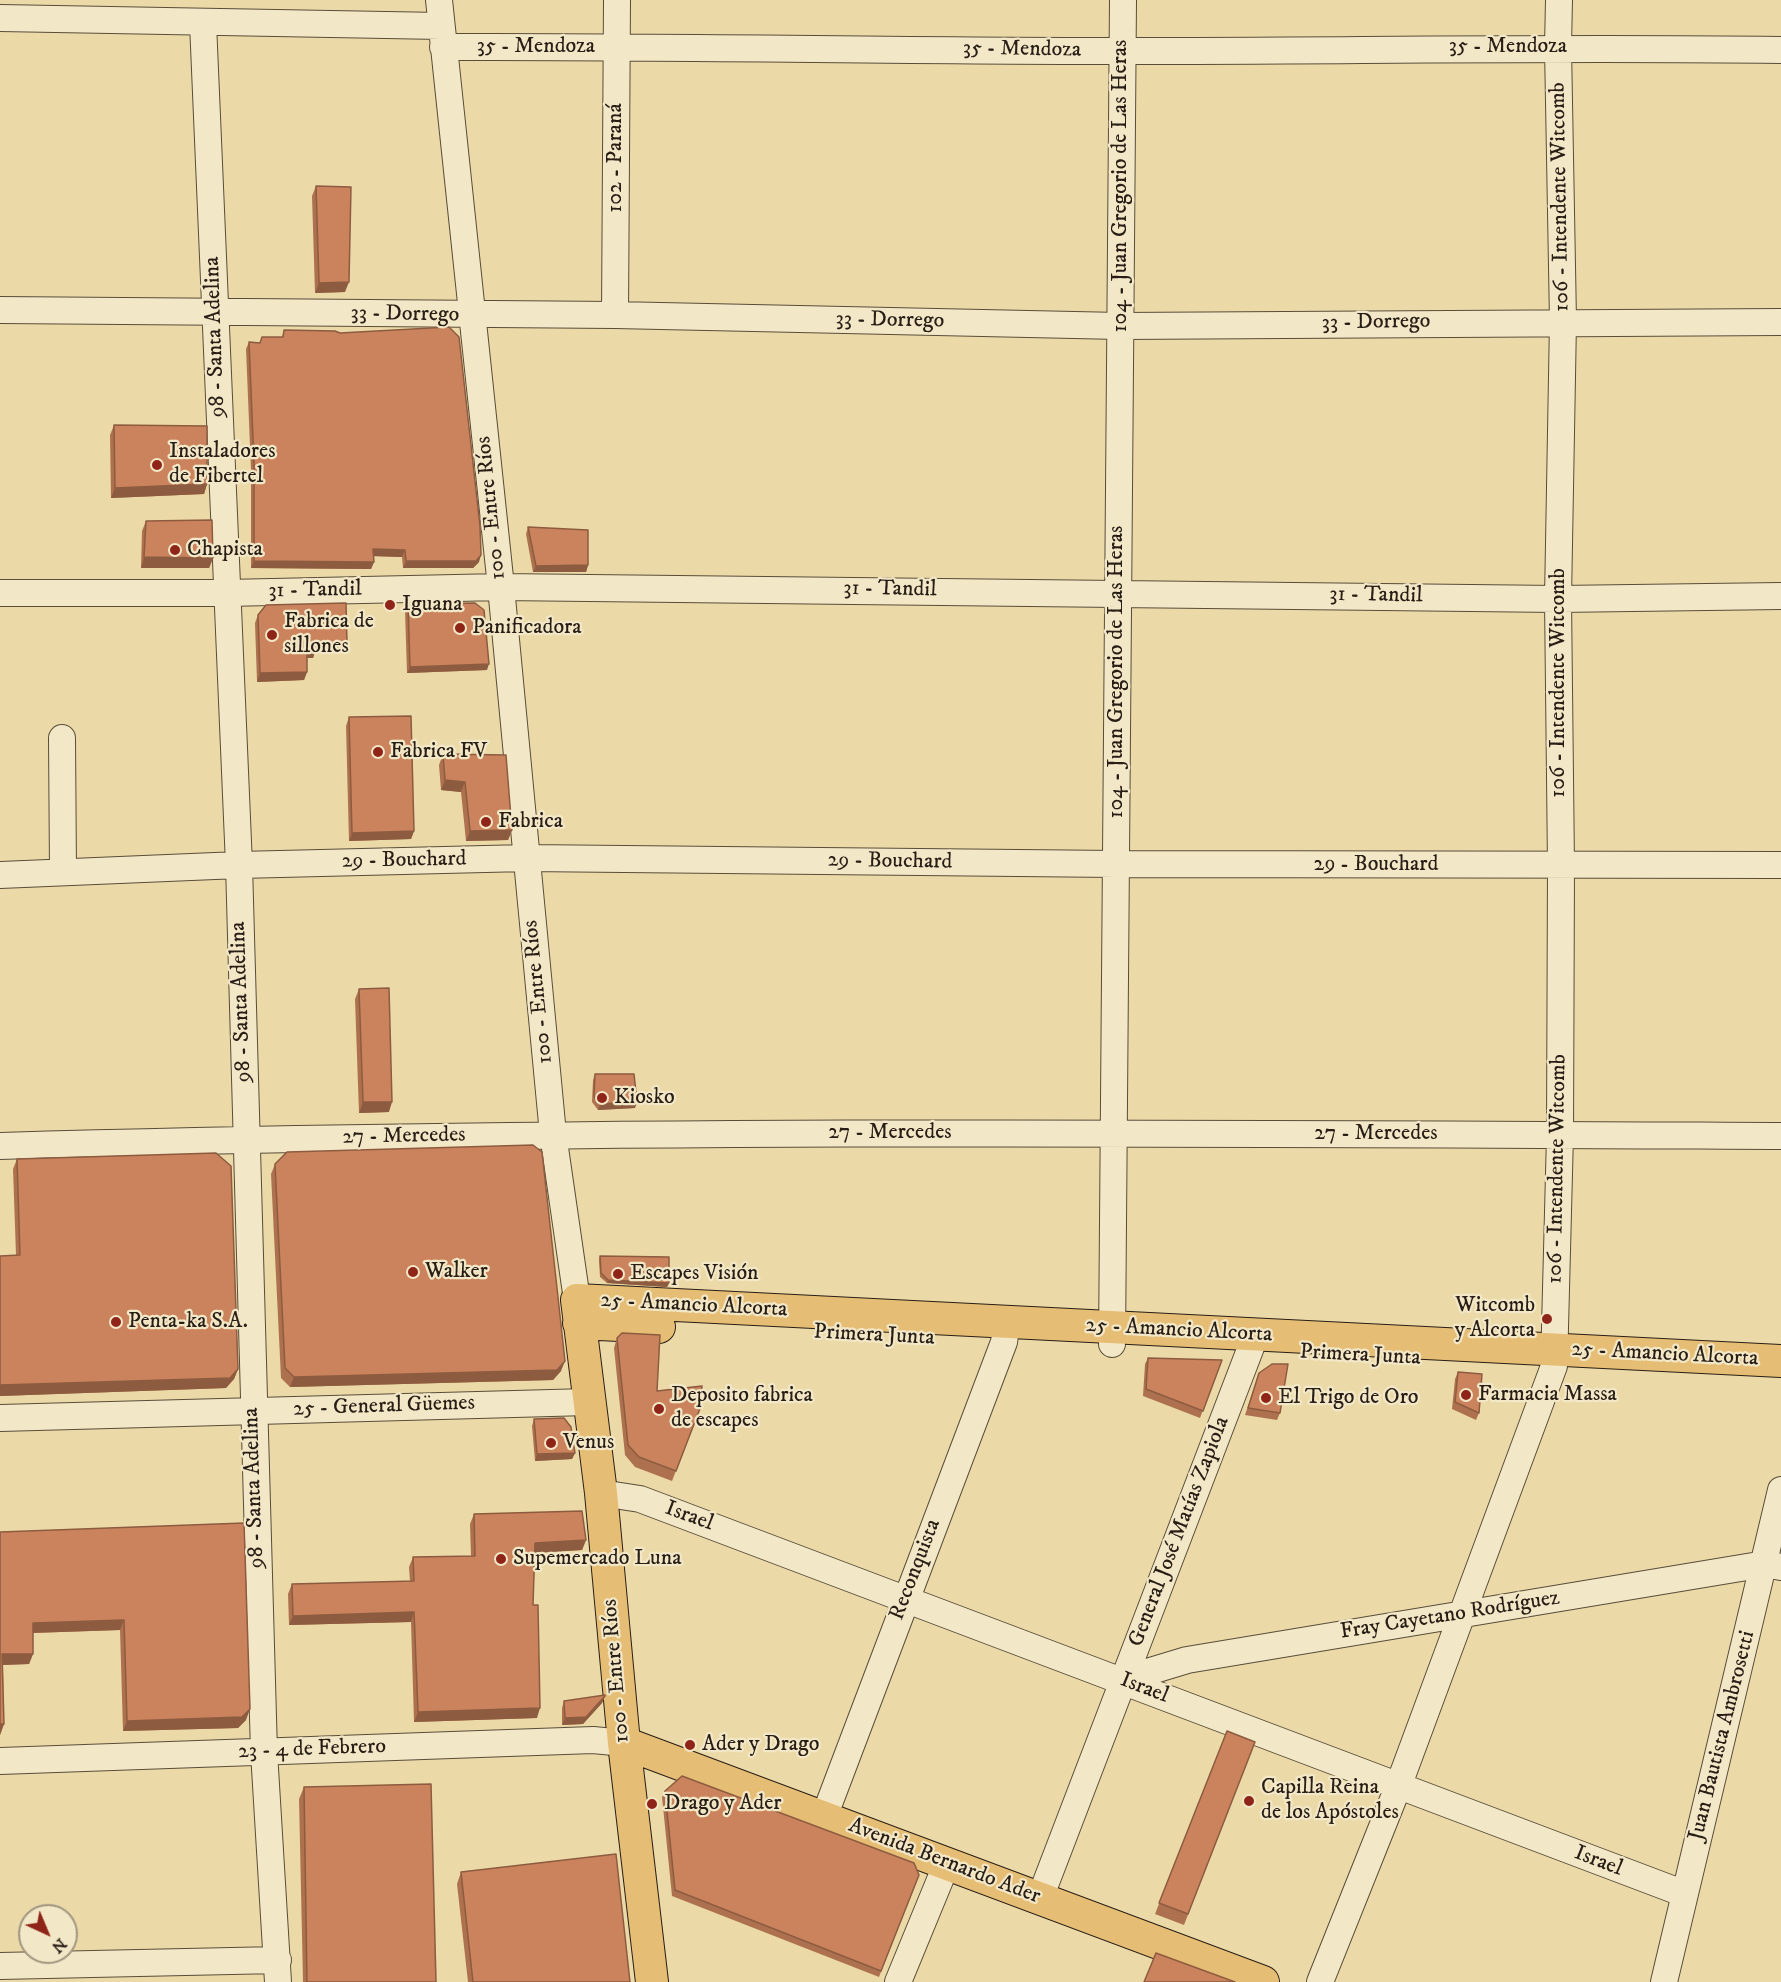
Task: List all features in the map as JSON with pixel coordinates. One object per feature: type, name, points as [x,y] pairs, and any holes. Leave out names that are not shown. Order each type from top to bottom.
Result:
[{"type":"main road","name":"Primera Junta","points":[[578,1312],[1555,1357],[1781,1378]]},
{"type":"main road","name":"100 - Entre Ríos","points":[[578,1312],[600,1493],[624,1743],[652,1982]]},
{"type":"main road","name":"25 - Amancio Alcorta","points":[[1555,1357],[1781,1361]]},
{"type":"main road","name":"Avenida Bernardo Ader","points":[[624,1743],[1263,1982]]},
{"type":"street","name":"100 - Entre Ríos","points":[[438,0],[501,586],[553,1134],[578,1312]]},
{"type":"street","name":"102 - Paraná","points":[[615,315],[617,0]]},
{"type":"street","name":"104 - Juan Gregorio de Las Heras","points":[[1112,1336],[1123,0]]},
{"type":"street","name":"106 - Intendente Witcomb","points":[[1320,1982],[1398,1787],[1555,1357],[1560,1135],[1561,866],[1558,599],[1563,321],[1557,46],[1559,0]]},
{"type":"street","name":"35 - Mendoza","points":[[0,18],[203,22],[617,46],[1122,51],[1557,46],[1781,50]]},
{"type":"street","name":"98 - Santa Adelina","points":[[203,22],[238,865],[264,1752],[278,1971]]},
{"type":"street","name":"33 - Dorrego","points":[[0,310],[471,316],[615,315],[1120,326],[1781,321]]},
{"type":"street","name":"31 - Tandil","points":[[0,593],[226,592],[501,586],[1558,599],[1781,596]]},
{"type":"street","points":[[62,738],[63,872]]},
{"type":"street","name":"29 - Bouchard","points":[[0,875],[238,865],[526,858],[1116,864],[1781,865]]},
{"type":"street","name":"27 - Mercedes","points":[[0,1146],[553,1134],[1114,1132],[1781,1136]]},
{"type":"street","name":"Reconquista","points":[[824,1817],[1005,1332]]},
{"type":"street","name":"General José Matías Zapiola","points":[[1040,1898],[1121,1680],[1254,1343]]},
{"type":"street","name":"25 - General Güemes","points":[[0,1418],[588,1402]]},
{"type":"street","name":"Juan Bautista Ambrosetti","points":[[1664,1982],[1685,1894],[1773,1566],[1781,1490]]},
{"type":"street","name":"Israel","points":[[600,1493],[640,1499],[905,1597],[1398,1787],[1685,1894]]},
{"type":"street","name":"Fray Cayetano Rodríguez","points":[[1121,1680],[1187,1660],[1461,1613],[1773,1566]]},
{"type":"street","name":"23 - 4 de Febrero","points":[[0,1761],[593,1740],[624,1743]]},
{"type":"street","points":[[898,1982],[947,1863]]},
{"type":"street","points":[[0,1966],[278,1971]]},
{"type":"building","points":[[316,186],[351,187],[349,282],[319,283]]},
{"type":"building","points":[[449,327],[459,337],[480,526],[481,555],[476,561],[406,561],[405,550],[373,549],[374,562],[254,561],[254,463],[249,342],[260,343],[262,337],[283,337],[284,330],[340,333]]},
{"type":"building","name":"Instaladores de Fibertel","points":[[114,425],[207,426],[207,484],[115,488]]},
{"type":"building","name":"Chapista","points":[[212,520],[213,558],[144,557],[146,521]]},
{"type":"building","points":[[528,527],[588,530],[588,565],[536,566]]},
{"type":"building","points":[[346,603],[347,643],[316,643],[316,649],[307,650],[307,672],[260,673],[258,615],[266,605]]},
{"type":"building","points":[[475,603],[484,610],[489,664],[410,667],[408,604]]},
{"type":"building","points":[[411,716],[414,831],[352,833],[349,717]]},
{"type":"building","points":[[443,754],[506,755],[512,830],[470,831],[465,782],[445,780]]},
{"type":"building","points":[[389,988],[392,1102],[363,1102],[359,989]]},
{"type":"building","points":[[595,1074],[634,1074],[637,1102],[600,1104],[594,1096]]},
{"type":"building","name":"Walker","points":[[533,1145],[542,1152],[565,1361],[557,1370],[294,1377],[285,1368],[275,1164],[287,1152]]},
{"type":"building","name":"Penta-ka S.A.","points":[[216,1153],[231,1166],[238,1369],[230,1378],[0,1385],[0,1256],[20,1255],[17,1159]]},
{"type":"building","points":[[600,1256],[669,1257],[669,1283],[608,1280],[601,1273]]},
{"type":"building","name":"Deposito fabrica de escapes","points":[[622,1333],[660,1335],[657,1391],[702,1386],[701,1406],[676,1471],[639,1457],[628,1445],[617,1338]]},
{"type":"building","points":[[1148,1358],[1222,1360],[1203,1411],[1146,1389]]},
{"type":"building","name":"El Trigo de Oro","points":[[1272,1364],[1288,1364],[1280,1413],[1248,1408],[1259,1373]]},
{"type":"building","name":"Farmacia Massa","points":[[1458,1372],[1482,1374],[1479,1413],[1455,1402]]},
{"type":"building","points":[[564,1418],[571,1427],[575,1453],[537,1454],[534,1419]]},
{"type":"building","points":[[582,1511],[586,1540],[535,1543],[533,1605],[538,1605],[540,1708],[418,1712],[414,1612],[293,1616],[292,1584],[414,1581],[413,1557],[475,1556],[474,1514]]},
{"type":"building","points":[[244,1523],[250,1709],[242,1717],[127,1721],[124,1620],[33,1623],[33,1654],[2,1654],[4,1724],[0,1724],[0,1532]]},
{"type":"building","points":[[605,1695],[586,1717],[565,1718],[564,1701]]},
{"type":"building","points":[[1227,1731],[1255,1742],[1188,1914],[1159,1903]]},
{"type":"building","points":[[682,1776],[914,1863],[919,1875],[881,1971],[675,1890],[665,1791]]},
{"type":"building","points":[[431,1784],[436,1982],[307,1982],[304,1787]]},
{"type":"building","points":[[616,1854],[630,1982],[473,1982],[461,1872]]},
{"type":"building","points":[[1156,1953],[1235,1982],[1144,1982]]},
{"type":"place","name":"Instaladores de Fibertel","points":[[157,465]]},
{"type":"place","name":"Chapista","points":[[175,550]]},
{"type":"place","name":"Iguana","points":[[390,605]]},
{"type":"place","name":"Panificadora","points":[[460,628]]},
{"type":"place","name":"Fabrica de sillones","points":[[272,635]]},
{"type":"place","name":"Fabrica FV","points":[[378,752]]},
{"type":"place","name":"Fabrica","points":[[486,822]]},
{"type":"place","name":"Kiosko","points":[[602,1098]]},
{"type":"place","name":"Walker","points":[[413,1272]]},
{"type":"place","name":"Escapes Visión","points":[[618,1274]]},
{"type":"place","name":"Witcomb y Alcorta","points":[[1547,1319]]},
{"type":"place","name":"Penta-ka S.A.","points":[[116,1322]]},
{"type":"place","name":"Farmacia Massa","points":[[1466,1395]]},
{"type":"place","name":"El Trigo de Oro","points":[[1266,1398]]},
{"type":"place","name":"Deposito fabrica de escapes","points":[[659,1409]]},
{"type":"place","name":"Venus","points":[[551,1443]]},
{"type":"place","name":"Supemercado Luna","points":[[501,1559]]},
{"type":"place","name":"Ader y Drago","points":[[690,1745]]},
{"type":"place","name":"Capilla Reina de los Apóstoles","points":[[1249,1801]]},
{"type":"place","name":"Drago y Ader","points":[[652,1804]]}]
